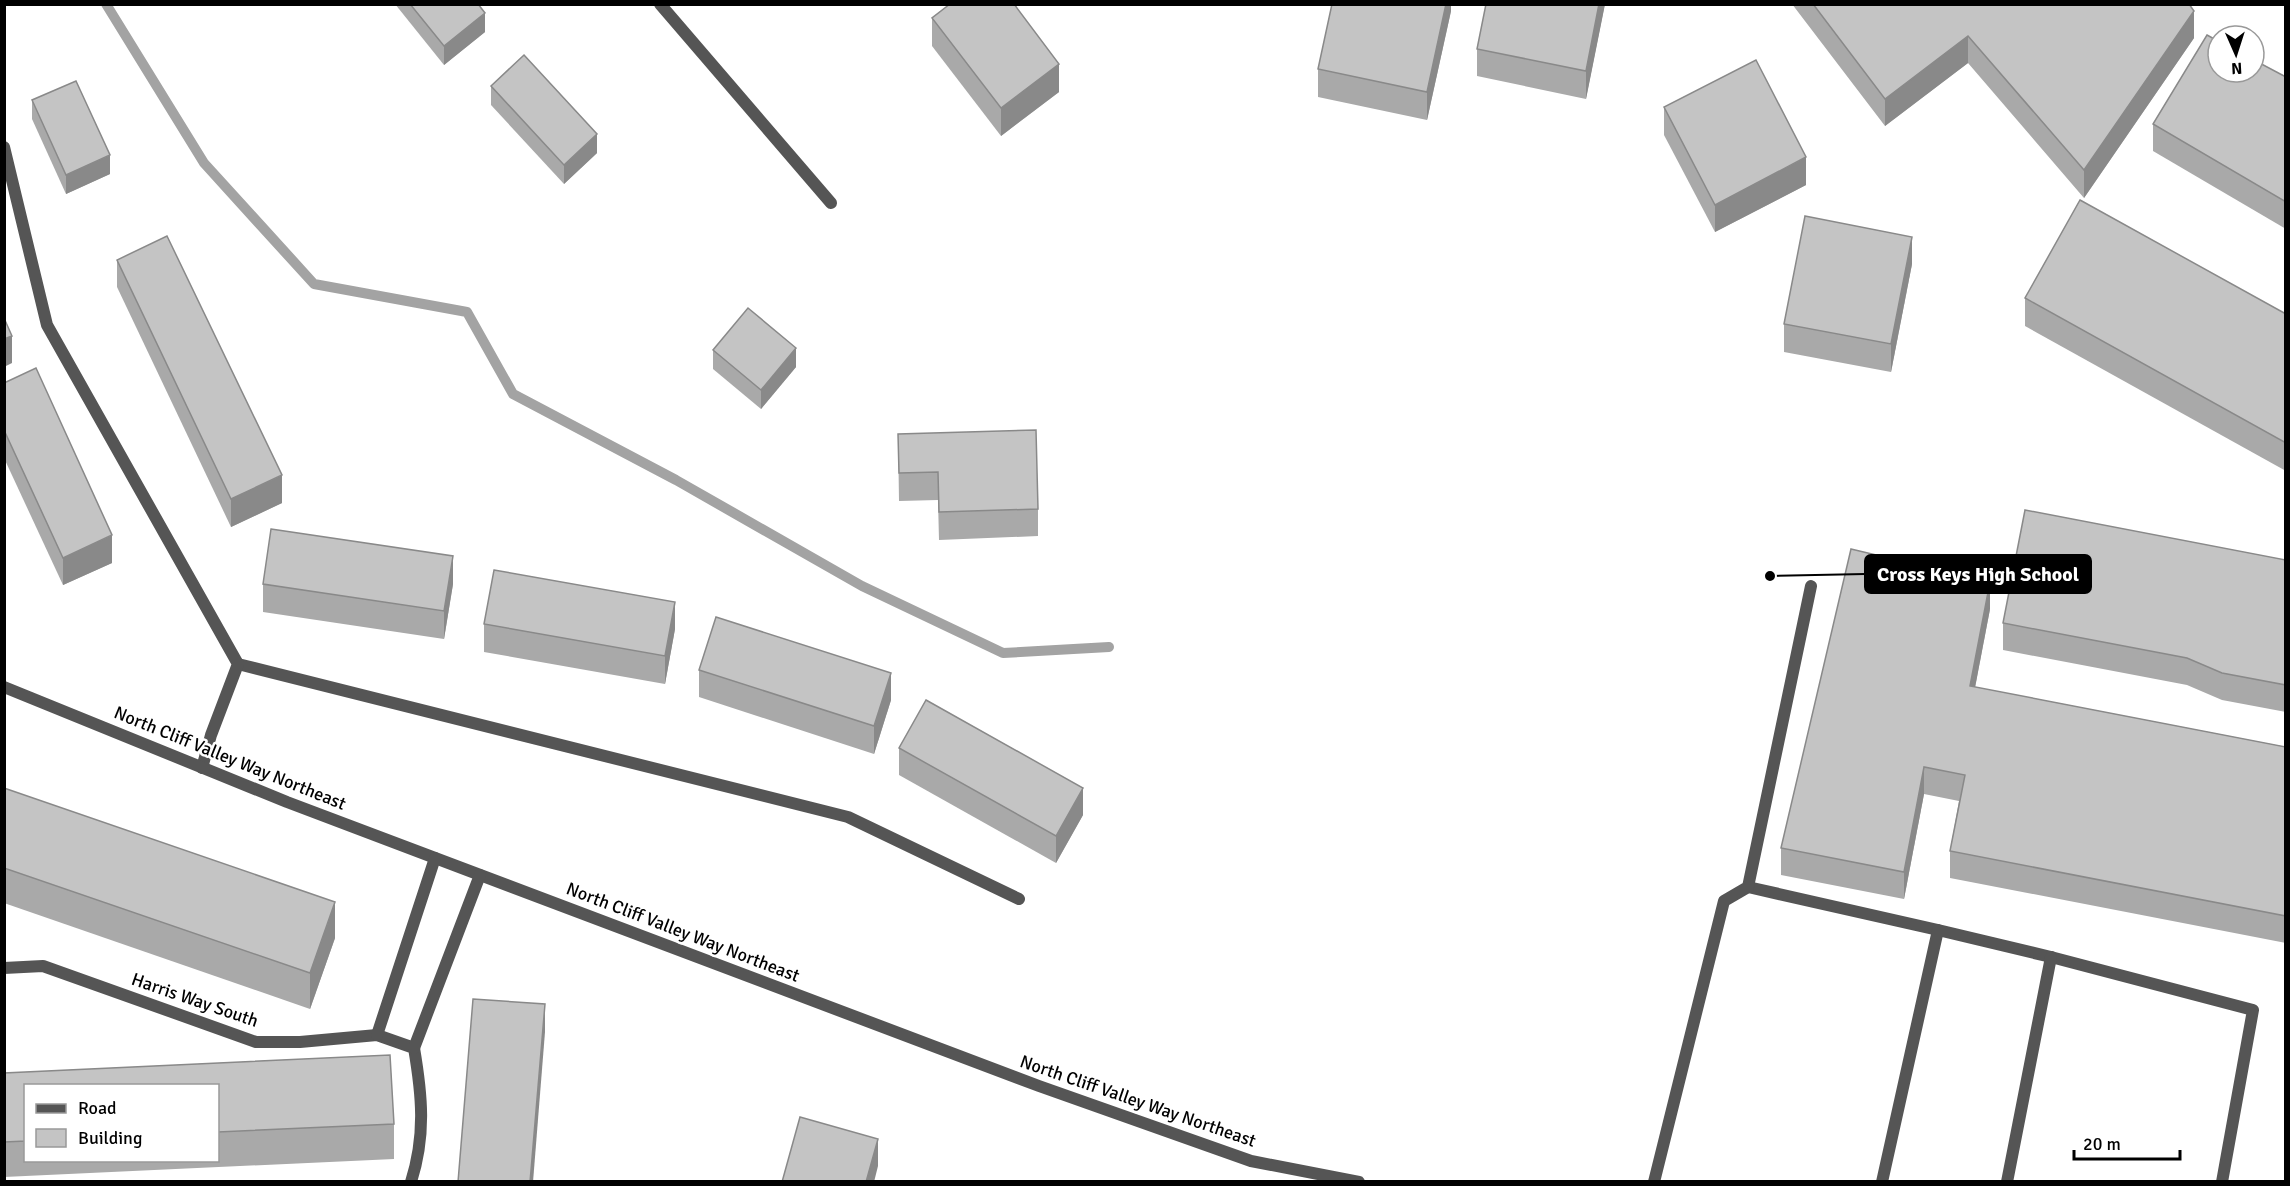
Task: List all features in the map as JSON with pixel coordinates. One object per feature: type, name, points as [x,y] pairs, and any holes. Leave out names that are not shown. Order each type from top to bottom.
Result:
[{"type":"street","points":[[660,4],[831,203]]},
{"type":"street","points":[[4,147],[47,325],[238,664],[848,817],[1019,899]]},
{"type":"street","points":[[1748,886],[1811,586]]},
{"type":"street","points":[[202,768],[211,735],[238,664]]},
{"type":"street","name":"North Cliff Valley Way Northeast","points":[[4,687],[202,768],[435,858],[1039,1086],[1251,1161],[1359,1182]]},
{"type":"street","points":[[377,1035],[435,858]]},
{"type":"street","points":[[411,1182],[423,1123],[414,1048],[480,875]]},
{"type":"street","points":[[1654,1182],[1724,901],[1748,886],[2051,957],[2253,1010],[2222,1182]]},
{"type":"street","points":[[1882,1182],[1938,930]]},
{"type":"street","points":[[2007,1182],[2051,957]]},
{"type":"street","name":"Harris Way South","points":[[4,968],[43,966],[256,1042],[300,1042],[377,1035],[414,1048]]},
{"type":"building","points":[[410,4],[478,4],[485,13],[444,46]]},
{"type":"building","points":[[950,4],[1014,4],[1059,64],[1001,108],[932,18]]},
{"type":"building","points":[[1332,4],[1446,4],[1427,92],[1318,69]]},
{"type":"building","points":[[1486,4],[1599,4],[1586,71],[1477,49]]},
{"type":"building","points":[[1813,4],[2189,4],[2194,11],[2084,170],[1968,36],[1885,99]]},
{"type":"building","points":[[2206,37],[2206,84],[2266,84],[2266,66],[2286,77],[2286,202],[2153,124]]},
{"type":"building","points":[[524,55],[597,134],[564,165],[491,86]]},
{"type":"building","points":[[1756,60],[1806,157],[1715,205],[1664,107]]},
{"type":"building","points":[[76,81],[110,155],[66,175],[32,100]]},
{"type":"building","points":[[2080,200],[2286,314],[2286,443],[2025,298]]},
{"type":"building","points":[[1805,216],[1912,237],[1891,344],[1784,324]]},
{"type":"building","points":[[167,236],[282,475],[231,499],[117,260]]},
{"type":"building","points":[[748,308],[796,348],[761,390],[713,350]]},
{"type":"building","points":[[4,318],[12,336],[4,339]]},
{"type":"building","points":[[36,368],[112,535],[63,558],[4,430],[4,383]]},
{"type":"building","points":[[1036,430],[1038,509],[939,512],[938,472],[899,473],[898,434]]},
{"type":"building","points":[[2025,510],[2286,560],[2286,685],[2222,673],[2187,658],[2003,623]]},
{"type":"building","points":[[271,529],[453,556],[444,611],[263,584]]},
{"type":"building","points":[[1851,549],[1990,582],[1970,686],[2286,747],[2286,916],[1950,851],[1965,775],[1924,767],[1904,872],[1781,848]]},
{"type":"building","points":[[494,570],[675,602],[665,656],[484,624]]},
{"type":"building","points":[[716,617],[891,673],[874,726],[699,670]]},
{"type":"building","points":[[926,700],[1083,788],[1056,836],[899,748]]},
{"type":"building","points":[[4,788],[335,902],[310,973],[4,868]]},
{"type":"building","points":[[473,999],[545,1004],[530,1182],[458,1182]]},
{"type":"building","points":[[390,1055],[394,1124],[219,1132],[219,1084],[24,1084],[24,1141],[4,1142],[4,1073]]},
{"type":"building","points":[[800,1117],[878,1139],[866,1182],[782,1182]]},
{"type":"waterway","points":[[106,4],[204,163],[314,284],[467,312],[513,394],[676,480],[862,586],[1003,653],[1109,647]]},
{"type":"place","name":"Cross Keys High School","points":[[1770,576]]}]
